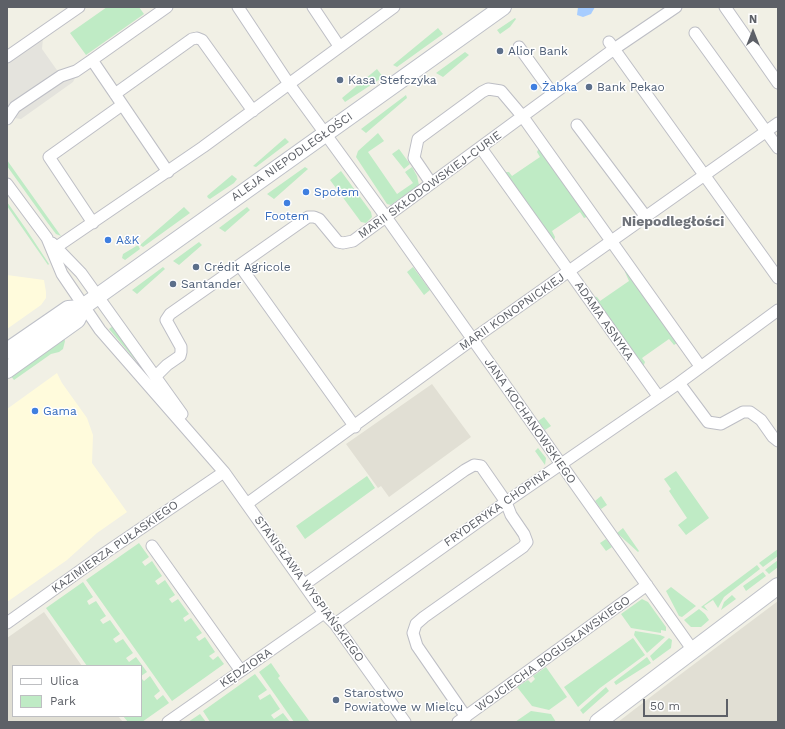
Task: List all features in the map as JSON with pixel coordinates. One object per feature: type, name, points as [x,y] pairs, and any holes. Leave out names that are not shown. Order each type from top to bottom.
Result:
[{"type":"street","points":[[7,57],[79,7]]},
{"type":"street","points":[[7,119],[15,107],[61,76],[76,71],[167,7]]},
{"type":"street","name":"JANA KOCHANOWSKIEGO","points":[[238,7],[289,84],[386,217],[692,649]]},
{"type":"street","points":[[313,7],[339,46]]},
{"type":"street","points":[[58,246],[168,172],[394,7]]},
{"type":"street","name":"MARII SKŁODOWSKIEJ-CURIE","points":[[156,376],[167,365],[180,356],[181,352],[181,347],[166,320],[170,314],[308,217],[319,219],[334,239],[343,243],[353,240],[523,117],[612,46],[676,7]]},
{"type":"street","points":[[725,7],[778,83]]},
{"type":"street","name":"ALEJA NIEPODLEGŁOŚCI","points":[[7,351],[68,309],[83,307],[326,134],[497,9]]},
{"type":"street","points":[[695,33],[778,148]]},
{"type":"street","points":[[115,94],[192,39],[197,38],[202,40],[253,111]]},
{"type":"street","points":[[612,46],[778,267]]},
{"type":"street","points":[[519,47],[553,94]]},
{"type":"street","points":[[92,60],[168,172]]},
{"type":"street","points":[[431,183],[414,158],[418,139],[482,92],[488,89],[501,90],[523,117],[700,366]]},
{"type":"street","points":[[93,223],[49,157],[122,105]]},
{"type":"street","name":"MARII KONOPNICKIEJ","points":[[248,503],[355,427],[473,340],[778,123]]},
{"type":"street","points":[[577,125],[583,131],[646,217]]},
{"type":"street","name":"ADAMA ASNYKA","points":[[481,148],[658,396]]},
{"type":"street","points":[[708,174],[778,278]]},
{"type":"street","points":[[7,184],[47,238]]},
{"type":"street","name":"STANISŁAWA WYSPIAŃSKIEGO","points":[[47,238],[58,246],[81,273],[156,376],[212,457]]},
{"type":"street","name":"STANISŁAWA WYSPIAŃSKIEGO","points":[[47,238],[62,274],[100,330],[224,472],[248,503],[324,613],[335,624],[405,722]]},
{"type":"street","points":[[240,266],[355,427]]},
{"type":"street","name":"ALEJA NIEPODLEGŁOŚCI","points":[[7,370],[77,320],[83,307]]},
{"type":"street","name":"FRYDERYKA CHOPINA","points":[[335,624],[506,502],[679,383],[700,366],[778,311]]},
{"type":"street","points":[[679,383],[708,422],[721,424],[743,412],[750,412],[761,420],[773,437],[778,441]]},
{"type":"street","points":[[305,584],[474,466],[481,466],[506,502],[511,515],[527,542],[524,547],[424,617],[416,624],[413,633],[417,646],[462,719]]},
{"type":"street","name":"KAZIMIERZA PUŁASKIEGO","points":[[7,623],[104,552],[224,472]]},
{"type":"street","points":[[152,546],[241,671]]},
{"type":"street","name":"WOJCIECHA BOGUSŁAWSKIEGO","points":[[462,719],[647,585]]},
{"type":"street","points":[[598,722],[692,649],[778,586]]},
{"type":"street","name":"KĘDZIORA","points":[[168,722],[324,613]]},
{"type":"shaded area","points":[[43,38],[42,49],[59,73],[68,69],[75,78],[73,82],[21,119],[14,118],[7,108],[7,64]]},
{"type":"shaded area","points":[[7,275],[44,280],[46,298],[41,305],[7,329]]},
{"type":"shaded area","points":[[57,373],[62,383],[87,418],[93,435],[92,463],[127,512],[97,533],[67,560],[7,602],[7,409]]},
{"type":"shaded area","points":[[432,384],[471,437],[389,497],[381,486],[378,488],[346,444]]},
{"type":"shaded area","points":[[778,601],[778,722],[618,722],[661,689]]},
{"type":"shaded area","points":[[44,612],[81,665],[12,665],[12,717],[119,717],[123,722],[7,722],[7,638]]},
{"type":"green space","points":[[107,7],[139,7],[144,14],[86,55],[70,33]]},
{"type":"green space","points":[[515,18],[516,19],[510,27],[500,34],[497,30]]},
{"type":"green space","points":[[438,28],[443,34],[397,67],[393,65]]},
{"type":"green space","points":[[465,52],[469,55],[443,77],[436,73]]},
{"type":"green space","points":[[377,69],[383,77],[345,102],[342,98]]},
{"type":"green space","points":[[406,95],[407,98],[366,133],[361,129]]},
{"type":"green space","points":[[378,133],[384,141],[368,152],[397,194],[413,183],[405,172],[412,167],[417,176],[419,185],[391,205],[387,204],[356,157],[358,151]]},
{"type":"green space","points":[[285,138],[289,142],[256,167],[253,166]]},
{"type":"green space","points":[[539,148],[589,216],[584,218],[580,212],[552,231],[555,237],[554,241],[505,172],[509,172],[512,176],[540,157],[537,152]]},
{"type":"green space","points":[[399,149],[410,164],[404,169],[392,154]]},
{"type":"green space","points":[[7,160],[61,236],[56,234],[7,166]]},
{"type":"green space","points":[[305,167],[308,169],[274,199],[267,194]]},
{"type":"green space","points":[[341,171],[371,212],[372,217],[366,223],[361,222],[330,180]]},
{"type":"green space","points":[[232,175],[237,179],[234,183],[210,199],[208,198],[207,196]]},
{"type":"green space","points":[[7,202],[49,264],[48,265],[7,206]]},
{"type":"green space","points":[[184,207],[190,213],[143,247],[140,245]]},
{"type":"green space","points":[[247,207],[250,210],[225,232],[219,228]]},
{"type":"green space","points":[[199,242],[202,245],[179,265],[173,261]]},
{"type":"green space","points":[[138,245],[140,249],[125,260],[122,258],[123,254]]},
{"type":"green space","points":[[163,267],[165,269],[137,294],[132,290]]},
{"type":"green space","points":[[413,267],[430,290],[424,295],[407,272]]},
{"type":"green space","points":[[625,272],[627,272],[677,343],[674,345],[669,339],[642,358],[645,362],[643,367],[592,296],[597,297],[600,301],[629,281]]},
{"type":"green space","points":[[113,326],[136,360],[136,361],[109,329]]},
{"type":"green space","points":[[64,338],[65,341],[63,349],[59,352],[51,354],[14,380],[10,375]]},
{"type":"green space","points":[[544,417],[551,426],[545,430],[538,421]]},
{"type":"green space","points":[[538,448],[546,458],[545,465],[535,451]]},
{"type":"green space","points":[[676,471],[709,518],[686,535],[678,525],[687,518],[669,491],[671,489],[664,479]]},
{"type":"green space","points":[[367,476],[375,488],[305,539],[296,526]]},
{"type":"green space","points":[[601,496],[607,505],[601,509],[595,501]]},
{"type":"green space","points":[[623,528],[639,551],[638,552],[617,533]]},
{"type":"green space","points":[[606,539],[612,547],[606,551],[600,543]]},
{"type":"green space","points":[[139,543],[149,557],[142,562],[145,566],[152,561],[162,576],[155,581],[158,585],[165,580],[175,595],[169,599],[172,603],[178,599],[189,614],[183,618],[185,622],[191,618],[202,633],[196,637],[199,641],[205,637],[215,652],[209,656],[213,660],[218,656],[224,664],[172,701],[86,580]]},
{"type":"green space","points":[[778,549],[778,556],[763,567],[759,563]]},
{"type":"green space","points":[[778,560],[778,567],[769,574],[765,570]]},
{"type":"green space","points":[[757,565],[760,569],[724,597],[718,608],[713,600],[704,606],[708,611],[701,607]]},
{"type":"green space","points":[[763,572],[766,576],[746,591],[743,586]]},
{"type":"green space","points":[[83,582],[93,597],[87,601],[89,605],[96,601],[106,616],[100,620],[103,624],[110,620],[120,634],[113,639],[116,643],[123,639],[133,653],[126,658],[129,662],[136,657],[142,665],[86,665],[46,608]]},
{"type":"green space","points":[[671,587],[696,606],[682,617],[679,616],[666,591]]},
{"type":"green space","points":[[732,595],[736,599],[721,610],[724,602]]},
{"type":"green space","points":[[642,599],[648,602],[666,627],[666,631],[661,630],[661,633],[631,628],[621,614]]},
{"type":"green space","points":[[699,609],[709,620],[701,627],[691,627],[684,620]]},
{"type":"green space","points":[[635,631],[665,637],[647,653],[634,635]]},
{"type":"green space","points":[[633,638],[645,655],[600,688],[578,707],[564,687]]},
{"type":"green space","points":[[669,638],[672,640],[671,648],[653,661],[650,656]]},
{"type":"green space","points":[[647,657],[651,663],[616,685],[614,682]]},
{"type":"green space","points":[[271,663],[280,676],[278,678],[310,722],[294,722],[259,672]]},
{"type":"green space","points":[[142,665],[147,672],[142,675]]},
{"type":"green space","points":[[546,667],[567,697],[549,710],[532,706],[517,687],[528,680],[531,683],[535,679],[533,676]]},
{"type":"green space","points":[[255,674],[267,690],[258,696],[260,700],[270,694],[280,709],[271,715],[274,719],[283,713],[290,722],[210,722],[203,711]]},
{"type":"green space","points":[[150,676],[160,691],[154,696],[157,700],[163,695],[169,703],[142,722],[128,722],[124,717],[142,717],[142,679],[144,681]]},
{"type":"green space","points":[[606,687],[609,691],[583,714],[580,710]]},
{"type":"green space","points":[[531,711],[551,714],[556,722],[515,722]]},
{"type":"green space","points":[[200,714],[206,722],[188,722]]},
{"type":"water","points":[[578,7],[595,7],[591,14],[583,17],[577,15]]},
{"type":"place","name":"Alior Bank","points":[[500,51]]},
{"type":"place","name":"Kasa Stefczyka","points":[[340,80]]},
{"type":"place","name":"Żabka","points":[[534,87]]},
{"type":"place","name":"Bank Pekao","points":[[589,87]]},
{"type":"place","name":"Społem","points":[[306,192]]},
{"type":"place","name":"Footem","points":[[287,203]]},
{"type":"place","name":"A&K","points":[[108,240]]},
{"type":"place","name":"Crédit Agricole","points":[[196,267]]},
{"type":"place","name":"Santander","points":[[173,284]]},
{"type":"place","name":"Gama","points":[[35,411]]},
{"type":"place","name":"Starostwo Powiatowe w Mielcu","points":[[336,700]]},
{"type":"district","name":"Niepodległości","points":[[673,222]]}]
